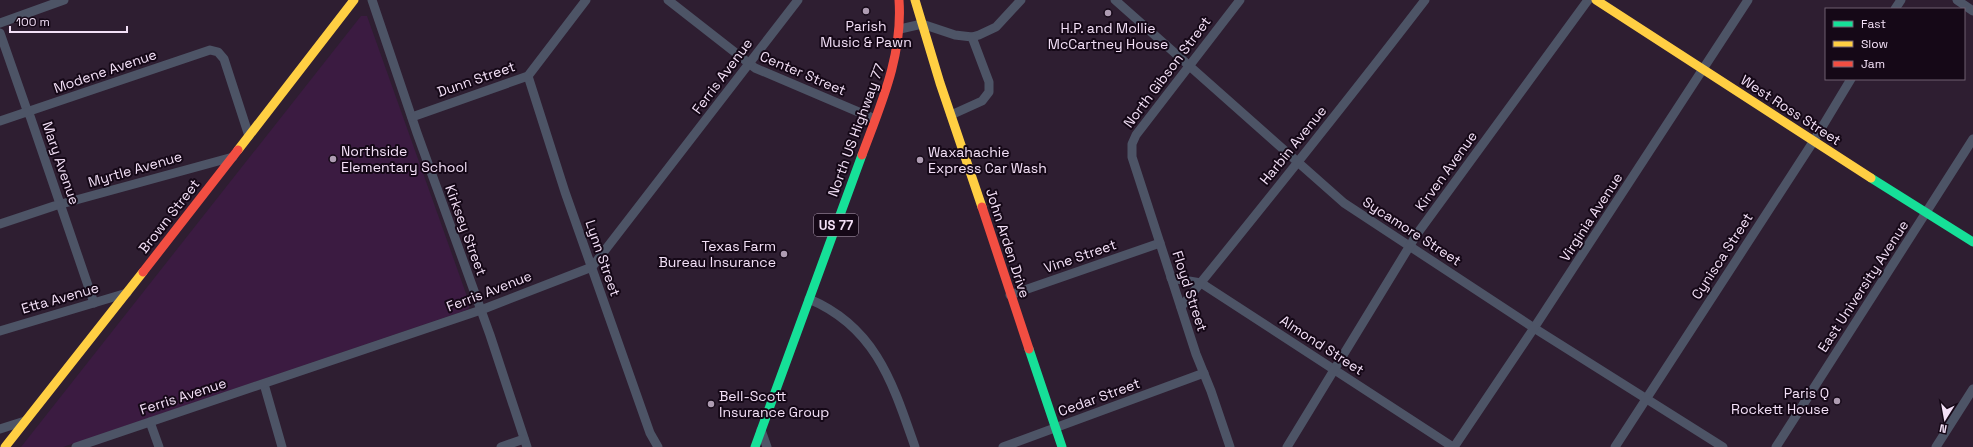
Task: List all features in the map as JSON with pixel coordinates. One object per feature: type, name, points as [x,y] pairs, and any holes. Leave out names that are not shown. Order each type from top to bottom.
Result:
[{"type":"main road","name":"Brown Street","points":[[5,447],[127,293],[354,0]]},
{"type":"main road","name":"North US Highway 77","points":[[755,447],[894,65],[900,29],[899,0]]},
{"type":"main road","name":"John Arden Drive","points":[[915,0],[1010,295],[1062,447]]},
{"type":"main road","name":"West Ross Street","points":[[1596,0],[1813,142],[1973,242]]},
{"type":"street","points":[[0,23],[64,0]]},
{"type":"street","name":"Kirksey Street","points":[[372,0],[526,443]]},
{"type":"street","name":"Dunn Street","points":[[412,117],[528,76],[586,0]]},
{"type":"street","name":"Center Street","points":[[668,0],[748,65],[875,119]]},
{"type":"street","name":"Ferris Avenue","points":[[76,447],[480,310],[592,267],[798,0]]},
{"type":"street","points":[[900,29],[922,24],[949,33],[972,37],[996,27],[1021,0]]},
{"type":"street","name":"Sycamore Street","points":[[1115,0],[1344,203],[1534,328],[1647,397],[1723,447]]},
{"type":"street","name":"North Gibson Street","points":[[1132,142],[1240,0]]},
{"type":"street","name":"Harbin Avenue","points":[[1181,307],[1297,162],[1331,122],[1425,0]]},
{"type":"street","name":"Kirven Avenue","points":[[1288,447],[1409,247],[1495,126],[1588,0]]},
{"type":"street","name":"Virginia Avenue","points":[[1454,447],[1704,70],[1748,0]]},
{"type":"street","points":[[1957,0],[1973,11]]},
{"type":"street","name":"Mary Avenue","points":[[0,34],[30,116],[94,303]]},
{"type":"street","points":[[951,115],[982,101],[989,92],[989,82],[972,37]]},
{"type":"street","name":"Modene Avenue","points":[[0,121],[28,113],[210,50],[218,52],[228,67],[249,136]]},
{"type":"street","name":"Lynn Street","points":[[528,76],[560,177],[650,433],[658,447]]},
{"type":"street","name":"Cynisca Street","points":[[1615,447],[1813,142],[1851,80]]},
{"type":"street","name":"East University Avenue","points":[[1776,447],[1973,139]]},
{"type":"street","name":"Floyd Street","points":[[1132,142],[1132,157],[1171,278],[1230,447]]},
{"type":"street","name":"Myrtle Avenue","points":[[0,224],[60,205],[233,156]]},
{"type":"street","name":"Vine Street","points":[[1010,295],[1160,243]]},
{"type":"street","name":"Almond Street","points":[[1171,278],[1201,283],[1454,447]]},
{"type":"street","name":"Etta Avenue","points":[[0,331],[127,293]]},
{"type":"street","points":[[809,299],[822,304],[844,318],[872,348],[893,384],[914,447]]},
{"type":"street","name":"Cedar Street","points":[[1003,447],[1204,373]]},
{"type":"street","points":[[264,384],[282,447]]},
{"type":"street","points":[[1936,447],[1973,389]]},
{"type":"street","points":[[0,429],[26,421]]},
{"type":"street","points":[[150,422],[159,447]]},
{"type":"street","points":[[761,430],[767,447]]},
{"type":"street","points":[[501,447],[526,443]]},
{"type":"shaded area","name":"Northside Elementary School","points":[[361,16],[367,16],[469,302],[469,308],[464,311],[63,447],[21,447]]},
{"type":"traffic: fast","points":[[755,447],[862,155]]},
{"type":"traffic: fast","points":[[1871,178],[1973,242]]},
{"type":"traffic: fast","points":[[1029,349],[1062,447]]},
{"type":"traffic: slow","points":[[238,150],[354,0]]},
{"type":"traffic: slow","points":[[915,0],[940,83],[982,207]]},
{"type":"traffic: slow","points":[[1596,0],[1871,178]]},
{"type":"traffic: slow","points":[[5,447],[143,272]]},
{"type":"traffic: jam","points":[[862,155],[883,98],[894,60],[898,40],[899,0]]},
{"type":"traffic: jam","points":[[143,272],[238,150]]},
{"type":"traffic: jam","points":[[982,207],[1029,349]]},
{"type":"place","name":"Parish Music & Pawn","points":[[866,11]]},
{"type":"place","name":"H.P. and Mollie McCartney House","points":[[1108,13]]},
{"type":"place","name":"Northside Elementary School","points":[[333,159]]},
{"type":"place","name":"Waxahachie Express Car Wash","points":[[920,160]]},
{"type":"place","name":"Texas Farm Bureau Insurance","points":[[784,254]]},
{"type":"place","name":"Paris Q Rockett House","points":[[1837,401]]},
{"type":"place","name":"Bell-Scott Insurance Group","points":[[711,404]]}]
